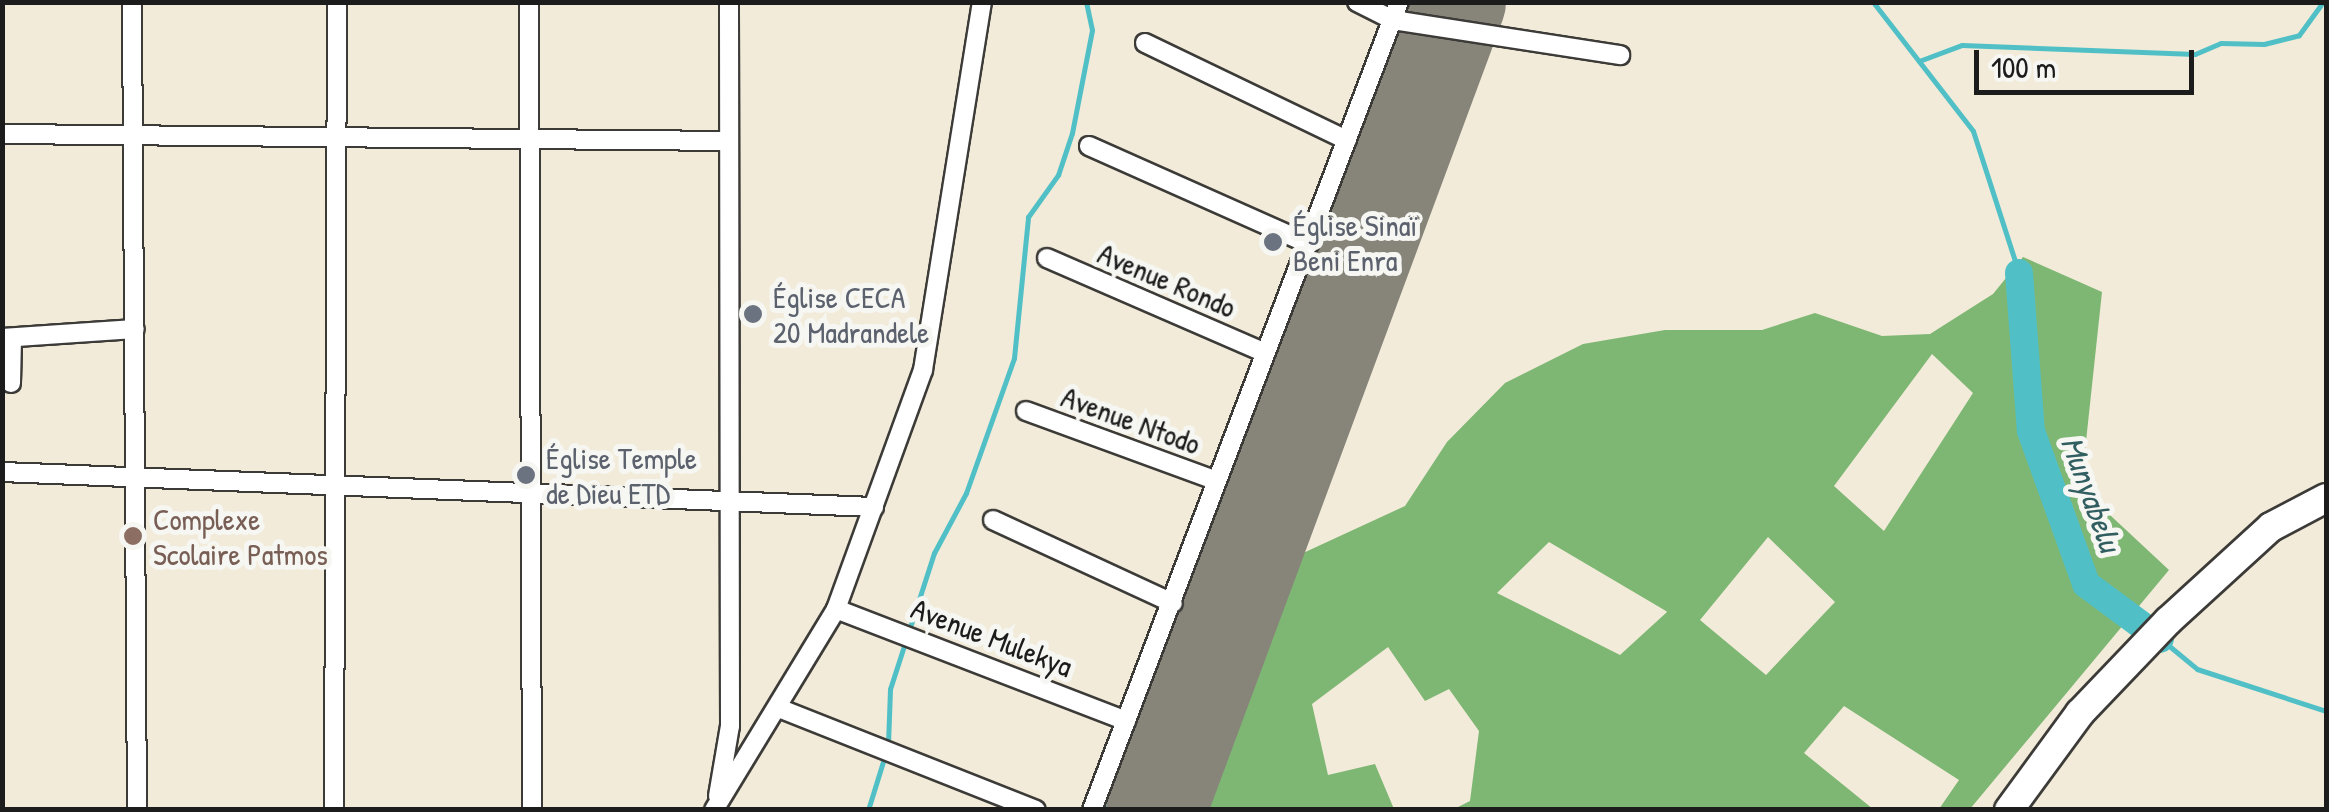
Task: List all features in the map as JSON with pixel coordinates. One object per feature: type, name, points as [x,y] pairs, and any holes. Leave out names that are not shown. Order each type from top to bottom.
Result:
[{"type":"highway","points":[[2009,810],[2158,632],[2270,526],[2326,498]]},
{"type":"street","points":[[132,2],[136,810]]},
{"type":"street","points":[[334,809],[339,484],[337,2]]},
{"type":"street","points":[[529,2],[526,140],[533,490],[532,810]]},
{"type":"street","points":[[719,808],[730,726],[728,2]]},
{"type":"street","points":[[719,808],[836,609],[922,370],[982,2]]},
{"type":"street","points":[[1357,2],[1620,56]]},
{"type":"street","points":[[1092,810],[1396,11]]},
{"type":"street","points":[[1145,43],[1348,140]]},
{"type":"street","points":[[2,134],[338,132],[526,140],[728,141]]},
{"type":"street","points":[[1088,146],[1309,244]]},
{"type":"street","name":"Avenue Rondo","points":[[1047,258],[1266,353]]},
{"type":"street","points":[[11,382],[7,338],[135,329]]},
{"type":"street","name":"Avenue Ntodo","points":[[1026,411],[1217,481]]},
{"type":"street","points":[[2,472],[728,496],[874,507]]},
{"type":"street","points":[[993,520],[1173,603]]},
{"type":"street","name":"Avenue Mulekya","points":[[836,609],[1126,721]]},
{"type":"street","points":[[780,709],[1036,810]]},
{"type":"green space","points":[[2023,257],[2102,292],[2081,488],[2169,570],[1970,809],[1939,809],[1959,780],[1844,706],[1804,753],[1873,809],[1454,809],[1470,801],[1479,731],[1449,689],[1425,701],[1388,647],[1312,704],[1328,775],[1375,764],[1394,809],[1209,809],[1301,554],[1405,506],[1447,442],[1505,383],[1583,344],[1665,330],[1762,330],[1815,313],[1882,336],[1930,334],[1993,294]],"holes":[[[1932,354],[1973,393],[1884,531],[1834,486]],[[1768,537],[1835,602],[1766,675],[1700,620]],[[1549,542],[1667,612],[1620,655],[1497,593]]]},
{"type":"waterway","points":[[888,744],[890,689],[934,553],[966,493],[1014,358],[1028,217],[1058,175],[1072,133],[1092,30],[1086,2]]},
{"type":"waterway","points":[[1873,2],[1973,131],[2019,273]]},
{"type":"waterway","points":[[1919,61],[1962,45],[2195,54],[2221,43],[2264,44],[2299,35],[2323,2]]},
{"type":"waterway","name":"Munyabelu","points":[[2019,273],[2031,431],[2086,584],[2160,639]]},
{"type":"waterway","points":[[1105,810],[1280,339]]},
{"type":"waterway","name":"Munyabelu","points":[[2162,640],[2197,669],[2326,711]]},
{"type":"waterway","points":[[868,810],[885,755]]},
{"type":"runway","points":[[1156,810],[1456,2]]},
{"type":"place","name":"Église Sinaï Beni Enra","points":[[1273,242]]},
{"type":"place","name":"Église CECA 20 Madrandele","points":[[753,314]]},
{"type":"place","name":"Église Temple de Dieu ETD","points":[[526,475]]},
{"type":"place","name":"Complexe Scolaire Patmos","points":[[133,536]]}]
